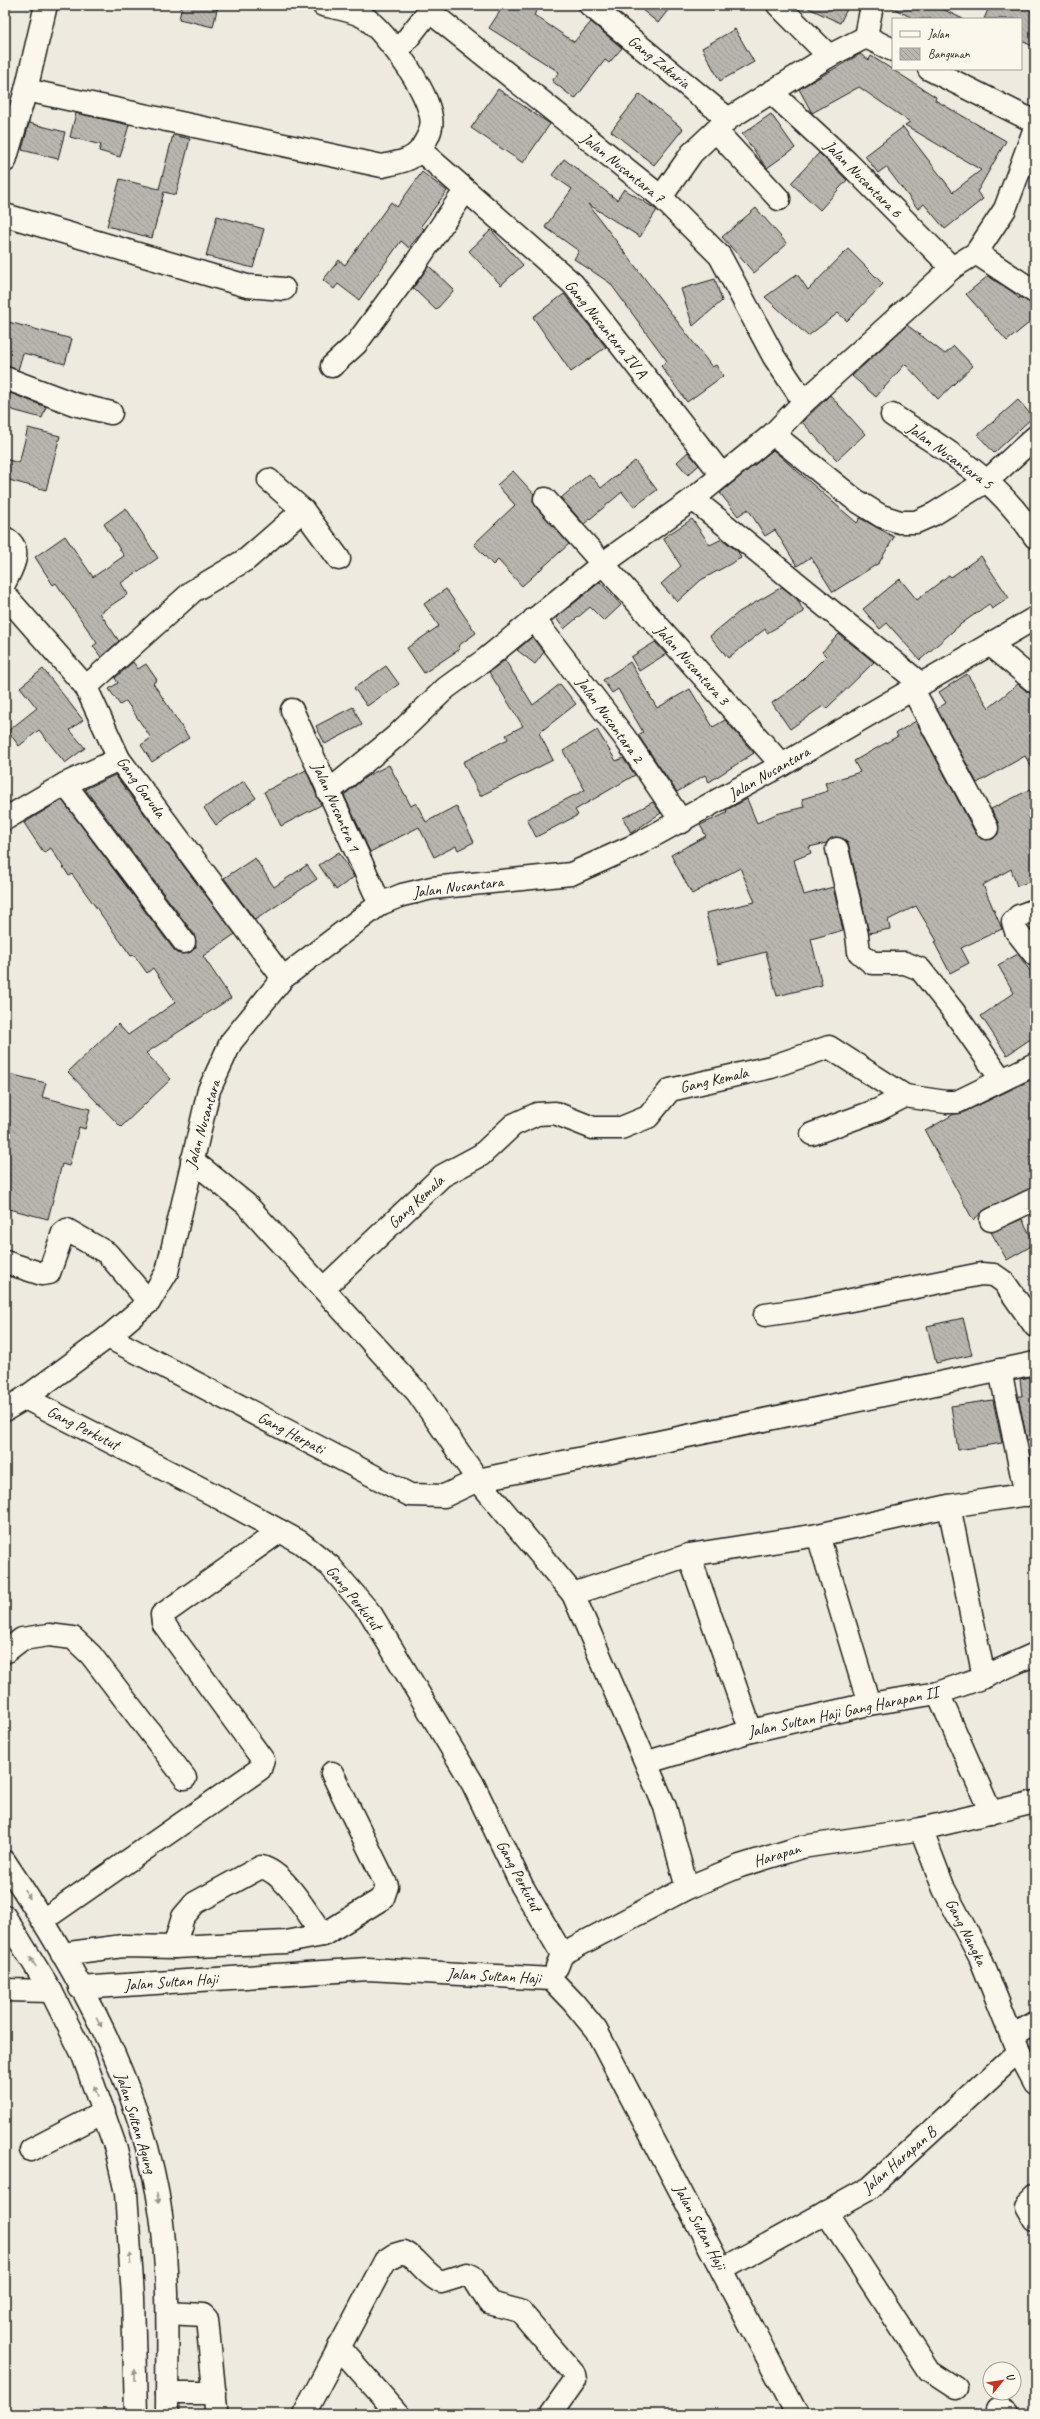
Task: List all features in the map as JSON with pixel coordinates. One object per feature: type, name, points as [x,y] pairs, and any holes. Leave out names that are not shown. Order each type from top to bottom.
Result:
[{"type":"street","points":[[5,161],[26,90],[46,5]]},
{"type":"street","points":[[26,90],[382,166],[409,159],[420,150],[431,127],[430,114],[417,84],[398,51],[375,25],[351,8],[323,5]]},
{"type":"street","name":"Gang Zakaria","points":[[590,5],[722,125],[779,199]]},
{"type":"street","points":[[778,5],[829,56]]},
{"type":"street","points":[[866,37],[872,5]]},
{"type":"street","name":"Jalan Nusantara 7","points":[[398,51],[431,8],[661,198],[720,256],[774,357],[804,402]]},
{"type":"street","points":[[661,198],[692,153],[722,125],[829,56],[866,37]]},
{"type":"street","points":[[866,37],[892,50]]},
{"type":"street","points":[[931,70],[1035,122]]},
{"type":"street","name":"Jalan Nusantara 6","points":[[771,92],[847,162],[952,268]]},
{"type":"street","points":[[328,792],[395,737],[446,688],[601,565],[693,499],[773,434],[804,402],[952,268],[976,253],[1005,209],[1035,128]]},
{"type":"street","name":"Gang Nusantara IV A","points":[[420,150],[573,284],[722,475]]},
{"type":"street","points":[[332,366],[356,344],[413,267],[465,191]]},
{"type":"street","points":[[5,215],[247,286],[284,289]]},
{"type":"street","points":[[976,253],[1035,292]]},
{"type":"street","points":[[5,378],[74,404],[111,413]]},
{"type":"street","name":"Jalan Nusantara 5","points":[[892,415],[988,480],[1023,518],[1035,537]]},
{"type":"street","points":[[773,434],[854,499],[881,516],[900,522],[916,522],[934,514],[988,480],[1035,437]]},
{"type":"street","points":[[268,480],[303,510],[339,559]]},
{"type":"street","name":"Jalan Nusantara 3","points":[[545,499],[601,565],[782,765]]},
{"type":"street","points":[[693,499],[917,686],[987,828]]},
{"type":"street","points":[[86,687],[193,591],[247,560],[303,510]]},
{"type":"street","points":[[5,538],[10,541],[16,552],[15,561],[5,582]]},
{"type":"street","name":"Gang Garuda","points":[[5,595],[86,687],[119,759],[282,978]]},
{"type":"street","name":"Jalan Nusantara","points":[[5,1410],[25,1398],[108,1337],[149,1302],[167,1272],[209,1090],[231,1042],[282,978],[380,904],[402,894],[432,888],[571,874],[682,822],[1035,618]]},
{"type":"street","name":"Jalan Nusantara 2","points":[[534,619],[625,738],[682,822]]},
{"type":"street","points":[[990,644],[1035,682]]},
{"type":"street","name":"Jalan Nusantra 1","points":[[292,710],[380,904]]},
{"type":"street","points":[[5,819],[65,784],[119,759]]},
{"type":"street","points":[[65,784],[184,942]]},
{"type":"street","points":[[837,849],[857,935],[859,952],[872,963],[905,962],[920,969],[954,1012],[1001,1079]]},
{"type":"street","points":[[1035,910],[1019,916],[1013,922],[1016,931],[1035,955]]},
{"type":"street","name":"Gang Kemala","points":[[324,1288],[442,1176],[481,1155],[513,1125],[537,1114],[555,1113],[593,1128],[621,1128],[648,1117],[670,1090],[771,1067],[829,1047],[905,1096]]},
{"type":"street","points":[[812,1134],[878,1110],[905,1096],[946,1102],[957,1102],[1001,1079],[1035,1064]]},
{"type":"street","points":[[192,1160],[246,1204],[417,1392],[478,1480],[573,1594],[648,1762],[665,1807],[687,1888]]},
{"type":"street","points":[[991,1220],[1035,1199]]},
{"type":"street","points":[[5,1262],[42,1274],[49,1273],[63,1233],[67,1230],[107,1253],[149,1302]]},
{"type":"street","points":[[765,1315],[806,1309],[981,1274],[994,1274],[1004,1282],[1035,1326]]},
{"type":"street","name":"Gang Herpati","points":[[108,1337],[410,1495],[444,1496],[478,1480],[1035,1363]]},
{"type":"street","points":[[573,1594],[689,1555],[818,1535],[949,1506],[1030,1494],[1000,1370]]},
{"type":"street","name":"Gang Perkutut","points":[[25,1398],[216,1496],[300,1542],[330,1566],[371,1614],[472,1784],[522,1886],[562,1954]]},
{"type":"street","points":[[949,1506],[984,1678]]},
{"type":"street","points":[[43,1920],[260,1769],[263,1760],[163,1622],[162,1615],[280,1531]]},
{"type":"street","points":[[818,1535],[869,1704]]},
{"type":"street","points":[[689,1555],[751,1731]]},
{"type":"street","points":[[5,1652],[22,1639],[50,1635],[73,1638],[91,1655],[185,1778]]},
{"type":"street","name":"Jalan Sultan Haji Gang Harapan II","points":[[648,1762],[751,1731],[869,1704],[938,1693],[984,1678],[1035,1654]]},
{"type":"street","points":[[938,1693],[991,1813]]},
{"type":"street","points":[[62,1954],[123,1946],[174,1947],[286,1942],[322,1935],[383,1898],[387,1886],[332,1773]]},
{"type":"street","name":"Harapan","points":[[562,1954],[687,1888],[740,1866],[802,1847],[921,1829],[1035,1802]]},
{"type":"street","name":"Gang Nangka","points":[[921,1829],[944,1889],[980,1957],[1015,2044],[1035,2084]]},
{"type":"street","name":"Jalan Sultan Agung","points":[[5,1862],[43,1920],[108,2040],[132,2100],[149,2157],[161,2215],[168,2313],[167,2404]]},
{"type":"street","points":[[174,1947],[188,1910],[196,1903],[261,1867],[271,1869],[281,1878],[322,1935]]},
{"type":"street","name":"Jalan Sultan Agung","points":[[5,1917],[51,1990],[83,2055],[104,2112],[126,2193],[133,2297],[136,2414]]},
{"type":"street","points":[[552,1979],[562,1954]]},
{"type":"street","name":"Jalan Sultan Haji","points":[[80,1988],[368,1969],[552,1979],[596,2030],[723,2268],[797,2414]]},
{"type":"street","points":[[6,1990],[51,1990]]},
{"type":"street","points":[[1015,2044],[1035,2023]]},
{"type":"street","name":"Jalan Harapan B","points":[[723,2268],[870,2188],[890,2172],[1015,2044]]},
{"type":"street","points":[[31,2150],[104,2112]]},
{"type":"street","points":[[1035,2198],[1027,2206],[1035,2220]]},
{"type":"street","points":[[826,2212],[929,2371],[955,2388]]},
{"type":"street","points":[[304,2414],[385,2261],[394,2255],[404,2252],[411,2255],[430,2277],[441,2282],[467,2274],[472,2276],[489,2303],[523,2314],[574,2374],[575,2380],[551,2414]]},
{"type":"street","points":[[167,2404],[216,2401],[207,2319],[203,2315],[168,2313]]},
{"type":"street","points":[[339,2347],[398,2414]]},
{"type":"building","points":[[182,5],[218,5],[213,27],[179,19]]},
{"type":"building","points":[[504,5],[540,5],[534,15],[574,42],[591,22],[622,48],[609,63],[605,60],[575,99],[552,81],[559,72],[489,28]]},
{"type":"building","points":[[636,5],[672,5],[658,23]]},
{"type":"building","points":[[802,5],[849,5],[840,23]]},
{"type":"building","points":[[887,5],[934,5],[961,18],[912,18]]},
{"type":"building","points":[[990,5],[1035,5],[1035,47],[1022,41],[1022,18],[984,18]]},
{"type":"building","points":[[735,29],[754,62],[720,81],[702,48]]},
{"type":"building","points":[[860,54],[869,60],[871,56],[936,97],[935,100],[1006,141],[977,192],[983,199],[945,229],[924,204],[918,209],[886,167],[878,173],[865,156],[903,127],[953,192],[981,170],[905,125],[910,122],[859,87],[812,113],[799,89]]},
{"type":"building","points":[[498,89],[550,124],[523,163],[471,128]]},
{"type":"building","points":[[640,94],[683,129],[654,165],[611,131]]},
{"type":"building","points":[[76,113],[129,125],[120,157],[99,151],[101,145],[70,137]]},
{"type":"building","points":[[771,114],[795,148],[767,168],[742,134]]},
{"type":"building","points":[[29,123],[65,132],[58,159],[22,150]]},
{"type":"building","points":[[173,135],[190,139],[176,195],[164,192],[152,238],[107,226],[120,179],[159,189]]},
{"type":"building","points":[[819,153],[847,180],[820,210],[791,183]]},
{"type":"building","points":[[564,159],[617,200],[624,189],[657,210],[640,237],[588,204],[712,367],[716,365],[723,376],[687,402],[661,366],[667,361],[610,283],[574,259],[579,251],[545,227],[572,189],[552,175]]},
{"type":"building","points":[[422,172],[447,191],[421,226],[424,229],[409,248],[401,241],[359,300],[338,284],[334,289],[323,280],[339,260],[345,265],[391,202],[397,207]]},
{"type":"building","points":[[756,208],[787,244],[754,273],[722,237]]},
{"type":"building","points":[[217,216],[264,229],[253,268],[206,256]]},
{"type":"building","points":[[491,230],[523,265],[501,285],[469,251]]},
{"type":"building","points":[[848,249],[883,284],[847,321],[838,313],[808,336],[765,297],[797,274],[808,290]]},
{"type":"building","points":[[429,266],[454,290],[436,310],[413,288]]},
{"type":"building","points":[[988,276],[1014,293],[1019,299],[1020,297],[1035,306],[1035,318],[1007,341],[966,294]]},
{"type":"building","points":[[715,279],[722,301],[693,326],[681,289]]},
{"type":"building","points":[[564,294],[606,347],[571,372],[533,317]]},
{"type":"building","points":[[5,321],[72,339],[65,364],[23,353],[18,370],[5,366]]},
{"type":"building","points":[[907,325],[945,354],[954,346],[973,366],[938,399],[905,364],[876,397],[852,376]]},
{"type":"building","points":[[5,391],[46,407],[42,418],[5,408]]},
{"type":"building","points":[[830,395],[865,434],[837,460],[802,422]]},
{"type":"building","points":[[1018,400],[1033,417],[994,453],[978,435]]},
{"type":"building","points":[[28,428],[60,436],[46,490],[5,479],[5,459],[19,463]]},
{"type":"building","points":[[773,450],[857,523],[860,518],[894,537],[879,563],[833,592],[811,557],[797,566],[775,530],[765,536],[748,509],[738,516],[720,493]]},
{"type":"building","points":[[688,452],[699,465],[688,475],[677,462]]},
{"type":"building","points":[[635,461],[657,490],[634,507],[622,492],[584,524],[561,498],[589,474],[601,488]]},
{"type":"building","points":[[513,471],[534,494],[533,501],[536,507],[569,544],[522,586],[498,560],[493,565],[474,544],[515,505],[497,485]]},
{"type":"building","points":[[126,508],[158,558],[121,583],[128,594],[100,613],[119,641],[101,657],[93,646],[97,643],[56,583],[53,585],[35,557],[65,536],[93,577],[124,556],[104,524]]},
{"type":"building","points":[[692,519],[710,545],[722,539],[738,552],[741,558],[701,580],[677,602],[661,584],[681,566],[663,538]]},
{"type":"building","points":[[981,556],[1009,598],[992,609],[989,604],[961,624],[920,660],[887,623],[880,629],[863,609],[900,579],[917,600],[949,575],[951,577]]},
{"type":"building","points":[[600,582],[621,605],[604,621],[590,607],[564,629],[556,618]]},
{"type":"building","points":[[782,587],[797,599],[804,612],[767,633],[765,629],[728,658],[710,636],[739,612]]},
{"type":"building","points":[[446,589],[476,633],[458,646],[460,649],[424,673],[407,648],[439,626],[424,604]]},
{"type":"building","points":[[839,634],[874,662],[826,709],[823,706],[790,729],[772,703],[795,687],[826,656],[822,652]]},
{"type":"building","points":[[532,637],[544,652],[535,664],[517,650]]},
{"type":"building","points":[[655,642],[666,654],[639,671],[631,657]]},
{"type":"building","points":[[505,660],[533,705],[560,684],[576,704],[539,733],[553,760],[480,796],[463,762],[508,739],[506,735],[523,726],[489,672]]},
{"type":"building","points":[[133,662],[138,669],[146,664],[157,680],[153,683],[189,738],[152,762],[141,745],[151,738],[126,701],[120,705],[109,689],[118,683],[115,678]]},
{"type":"building","points":[[630,662],[657,708],[690,689],[713,727],[725,720],[754,753],[709,782],[705,775],[677,792],[638,735],[643,732],[618,689],[612,693],[603,680]]},
{"type":"building","points":[[386,666],[399,684],[367,706],[354,688]]},
{"type":"building","points":[[43,669],[83,720],[70,730],[85,748],[65,763],[39,730],[19,746],[8,731],[37,708],[20,687]]},
{"type":"building","points":[[967,674],[989,708],[1018,684],[1027,692],[1035,694],[1035,773],[1025,756],[977,783],[937,709],[946,703],[939,692]]},
{"type":"building","points":[[353,707],[362,725],[325,744],[316,726]]},
{"type":"building","points":[[916,721],[976,834],[981,839],[993,839],[998,834],[998,822],[991,809],[1035,787],[1035,880],[1017,886],[1011,869],[983,885],[1002,929],[961,948],[969,963],[950,973],[934,942],[937,941],[916,906],[888,920],[890,929],[869,933],[849,846],[846,840],[835,837],[827,843],[809,847],[811,853],[794,860],[804,895],[833,887],[843,930],[811,939],[822,985],[777,996],[766,952],[718,964],[706,913],[755,902],[740,868],[692,894],[671,855],[706,836],[700,825],[727,813],[726,810],[747,799],[757,823],[776,814],[804,807],[802,799],[828,791],[825,783],[860,772],[854,761],[898,736],[896,733]]},
{"type":"building","points":[[597,730],[616,761],[623,758],[635,775],[575,810],[578,815],[536,837],[527,819],[585,790],[563,751]]},
{"type":"building","points":[[389,765],[411,806],[416,803],[426,822],[456,806],[474,842],[458,850],[456,846],[434,857],[419,827],[370,852],[344,795],[367,776]]},
{"type":"building","points":[[306,770],[321,805],[281,826],[264,792]]},
{"type":"building","points":[[115,775],[235,934],[203,956],[231,998],[146,1053],[171,1079],[121,1127],[68,1072],[118,1024],[128,1035],[176,1002],[153,968],[147,973],[134,955],[131,956],[72,874],[69,876],[51,848],[44,853],[24,823],[62,800],[174,950],[179,954],[191,952],[196,947],[194,934],[85,789]]},
{"type":"building","points":[[244,781],[256,798],[216,825],[204,808]]},
{"type":"building","points":[[653,802],[661,813],[631,833],[623,818]]},
{"type":"building","points":[[339,852],[354,877],[336,890],[319,865]]},
{"type":"building","points":[[255,858],[274,887],[307,865],[317,879],[255,920],[224,878]]},
{"type":"building","points":[[1018,954],[1035,978],[1035,1036],[1007,1055],[981,1016],[1014,993],[998,965]]},
{"type":"building","points":[[5,1073],[46,1083],[42,1097],[90,1109],[85,1129],[79,1127],[69,1166],[62,1164],[48,1219],[5,1208]]},
{"type":"building","points":[[1035,1078],[1035,1187],[986,1209],[973,1220],[925,1131],[954,1114],[962,1113]]},
{"type":"building","points":[[1022,1219],[1035,1244],[1007,1260],[991,1232]]},
{"type":"building","points":[[963,1318],[972,1355],[936,1363],[927,1326]]},
{"type":"building","points":[[1035,1376],[1035,1439],[1027,1440],[1018,1396],[1022,1396],[1020,1379]]},
{"type":"building","points":[[993,1400],[1002,1443],[958,1450],[951,1406]]}]
